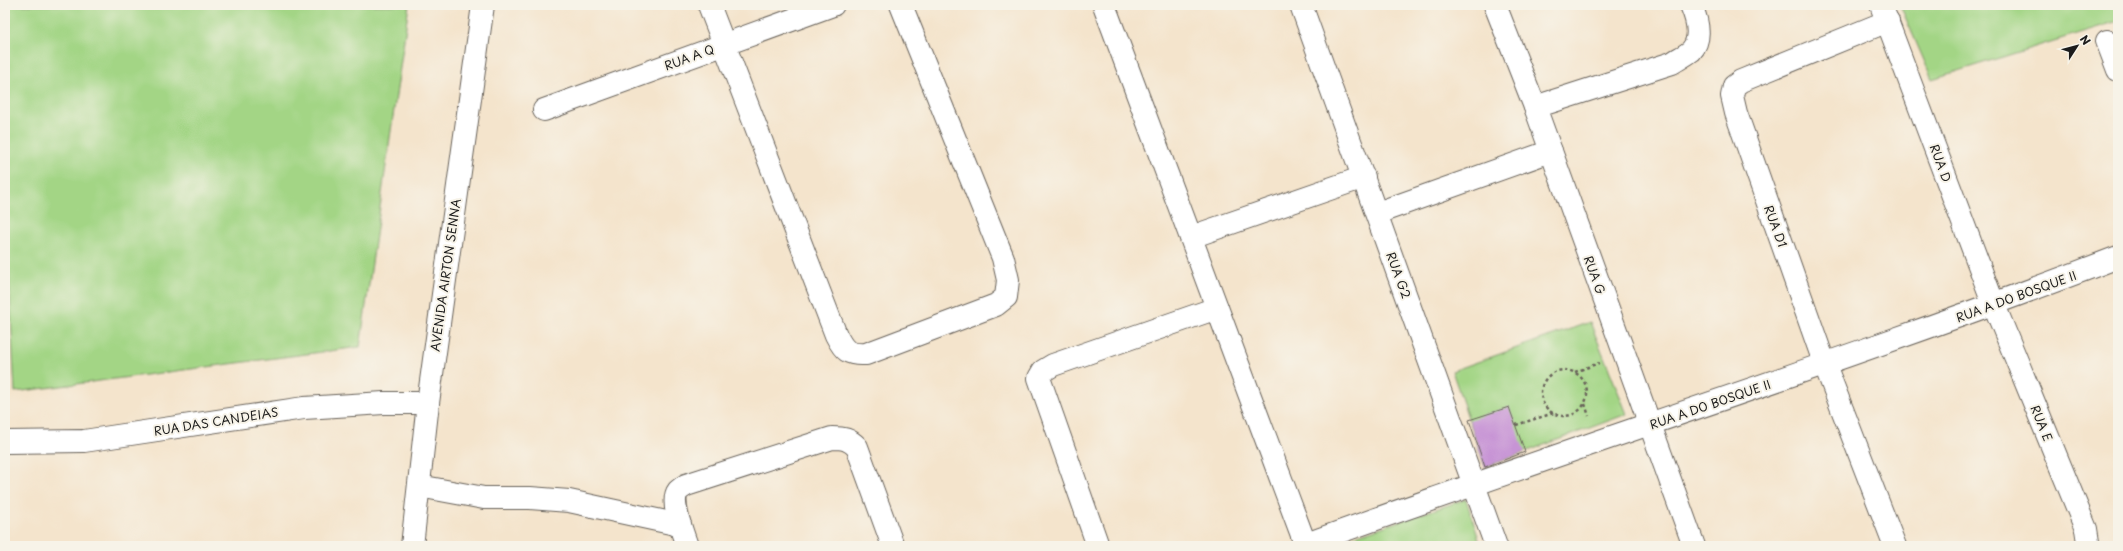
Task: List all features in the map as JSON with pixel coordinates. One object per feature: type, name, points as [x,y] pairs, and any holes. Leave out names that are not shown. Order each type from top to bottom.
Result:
[{"type":"street","name":"AVENIDA AIRTON SENNA","points":[[412,546],[428,403],[483,5]]},
{"type":"street","points":[[709,5],[723,45],[836,335],[845,350],[853,354],[866,354],[996,304],[1006,297],[1008,280],[1003,258],[901,5]]},
{"type":"street","name":"RUA A Q","points":[[544,110],[833,5]]},
{"type":"street","points":[[1104,5],[1191,236],[1304,545]]},
{"type":"street","name":"RUA G2","points":[[1301,5],[1496,546]]},
{"type":"street","name":"RUA G","points":[[1495,5],[1535,107],[1694,546]]},
{"type":"street","name":"RUA D1","points":[[1885,13],[1755,74],[1734,86],[1732,96],[1736,112],[1825,365],[1895,546]]},
{"type":"street","name":"RUA D","points":[[1885,13],[1994,305]]},
{"type":"street","points":[[1535,107],[1672,63],[1692,50],[1698,36],[1694,14]]},
{"type":"street","points":[[2107,41],[2118,70]]},
{"type":"street","points":[[1377,213],[1551,151]]},
{"type":"street","points":[[1191,236],[1364,177]]},
{"type":"street","name":"RUA A DO BOSQUE II","points":[[1304,545],[1474,484],[1825,365],[1994,305],[2118,257]]},
{"type":"street","name":"RUA E","points":[[1994,305],[2083,522],[2088,544]]},
{"type":"street","points":[[1098,546],[1039,378],[1043,370],[1053,365],[1217,308]]},
{"type":"street","name":"RUA DAS CANDEIAS","points":[[5,442],[84,441],[304,408],[384,403],[428,403]]},
{"type":"street","points":[[687,546],[674,499],[678,491],[686,485],[832,438],[849,440],[857,447],[893,546]]},
{"type":"street","points":[[419,486],[484,498],[530,498],[569,501],[680,525]]},
{"type":"path","points":[[1516,425],[1554,413],[1566,416],[1573,414],[1585,404],[1588,390],[1585,383],[1575,372],[1568,370],[1554,372],[1544,382],[1542,398],[1545,405],[1554,413]]},
{"type":"green space","points":[[5,5],[409,5],[360,347],[15,392],[5,201]]},
{"type":"green space","points":[[1900,5],[2118,5],[2118,21],[1932,79]]},
{"type":"green space","points":[[1590,322],[1627,414],[1485,467],[1452,371]]},
{"type":"green space","points":[[1466,499],[1481,546],[1325,546]]},
{"type":"building","points":[[1509,407],[1525,452],[1485,467],[1469,420]]}]
